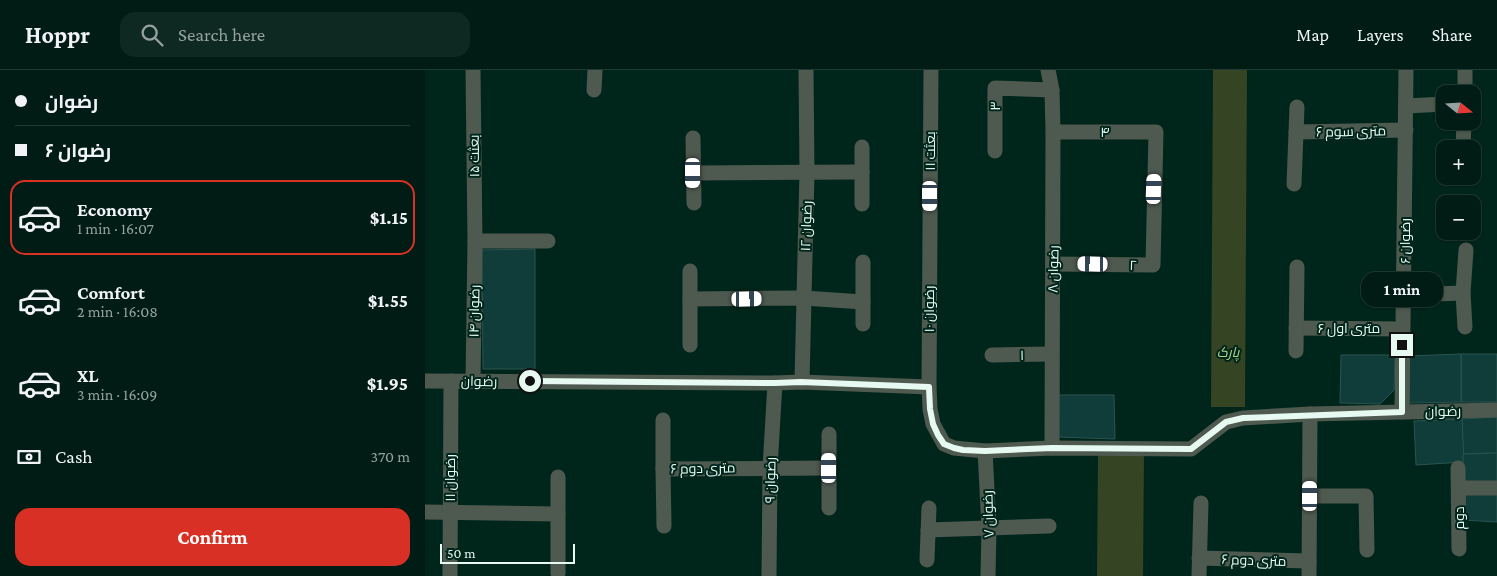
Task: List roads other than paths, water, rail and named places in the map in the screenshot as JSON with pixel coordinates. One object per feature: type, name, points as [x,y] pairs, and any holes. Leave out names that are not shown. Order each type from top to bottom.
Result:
[{"type":"street","name":"بعثت ۱۵","points":[[473,70],[475,241]]},
{"type":"street","points":[[594,90],[595,70]]},
{"type":"street","name":"رضوان ۱۲","points":[[801,382],[807,172],[806,70]]},
{"type":"street","name":"بعثت ۱۱","points":[[930,232],[931,70]]},
{"type":"street","name":"رضوان ۸","points":[[1048,70],[1052,90],[1053,132],[1052,448]]},
{"type":"street","name":"رضوان ۶","points":[[1402,412],[1402,329],[1405,295],[1406,70]]},
{"type":"street","points":[[1465,70],[1465,85]]},
{"type":"street","name":"۳","points":[[995,151],[995,88],[1052,90]]},
{"type":"street","points":[[1406,106],[1436,104]]},
{"type":"street","points":[[1294,184],[1297,108]]},
{"type":"street","name":"۶ متری سوم","points":[[1297,132],[1406,130]]},
{"type":"street","name":"۴","points":[[1053,132],[1155,132],[1153,265]]},
{"type":"street","points":[[693,138],[693,203]]},
{"type":"street","points":[[862,147],[862,204]]},
{"type":"street","points":[[693,173],[862,172]]},
{"type":"street","name":"رضوان ۱۰","points":[[929,387],[930,232]]},
{"type":"street","points":[[475,241],[548,241]]},
{"type":"street","name":"رضوان ۱۴","points":[[473,381],[475,241]]},
{"type":"street","points":[[1465,327],[1463,293],[1466,250]]},
{"type":"street","points":[[863,262],[863,324]]},
{"type":"street","name":"۲","points":[[1053,264],[1153,265]]},
{"type":"street","points":[[1296,351],[1297,267]]},
{"type":"street","points":[[689,345],[691,271]]},
{"type":"street","points":[[1405,295],[1463,293]]},
{"type":"street","points":[[690,299],[804,298],[863,302]]},
{"type":"street","name":"۶ متری اول","points":[[1296,328],[1402,329]]},
{"type":"street","name":"۱","points":[[992,355],[1051,354]]},
{"type":"street","name":"رضوان","points":[[425,381],[801,382],[929,387],[933,424],[944,444],[954,448],[985,451],[1052,448],[1191,449],[1226,422],[1243,418],[1309,414],[1497,410]]},
{"type":"street","name":"رضوان ۱۱","points":[[450,576],[451,381]]},
{"type":"street","name":"رضوان ۹","points":[[769,576],[770,468],[775,383]]},
{"type":"street","points":[[1309,414],[1309,569]]},
{"type":"street","points":[[663,420],[663,469]]},
{"type":"street","points":[[829,434],[829,508]]},
{"type":"street","name":"رضوان ۷","points":[[985,451],[989,528],[988,576]]},
{"type":"street","points":[[770,468],[829,468]]},
{"type":"street","name":"۶ متری دوم","points":[[664,526],[663,469],[770,468]]},
{"type":"street","name":"دوم","points":[[1458,468],[1459,548]]},
{"type":"street","points":[[558,477],[558,573]]},
{"type":"street","name":"دوم","points":[[1459,488],[1497,488]]},
{"type":"street","points":[[1310,496],[1366,496],[1367,550]]},
{"type":"street","points":[[1199,576],[1201,503]]},
{"type":"street","points":[[927,560],[929,508]]},
{"type":"street","points":[[425,512],[558,514]]},
{"type":"street","points":[[928,530],[1049,526]]},
{"type":"street","name":"۶ متری دوم","points":[[1199,558],[1309,569]]},
{"type":"park label","name":"پارک","points":[[1228,352]]}]
